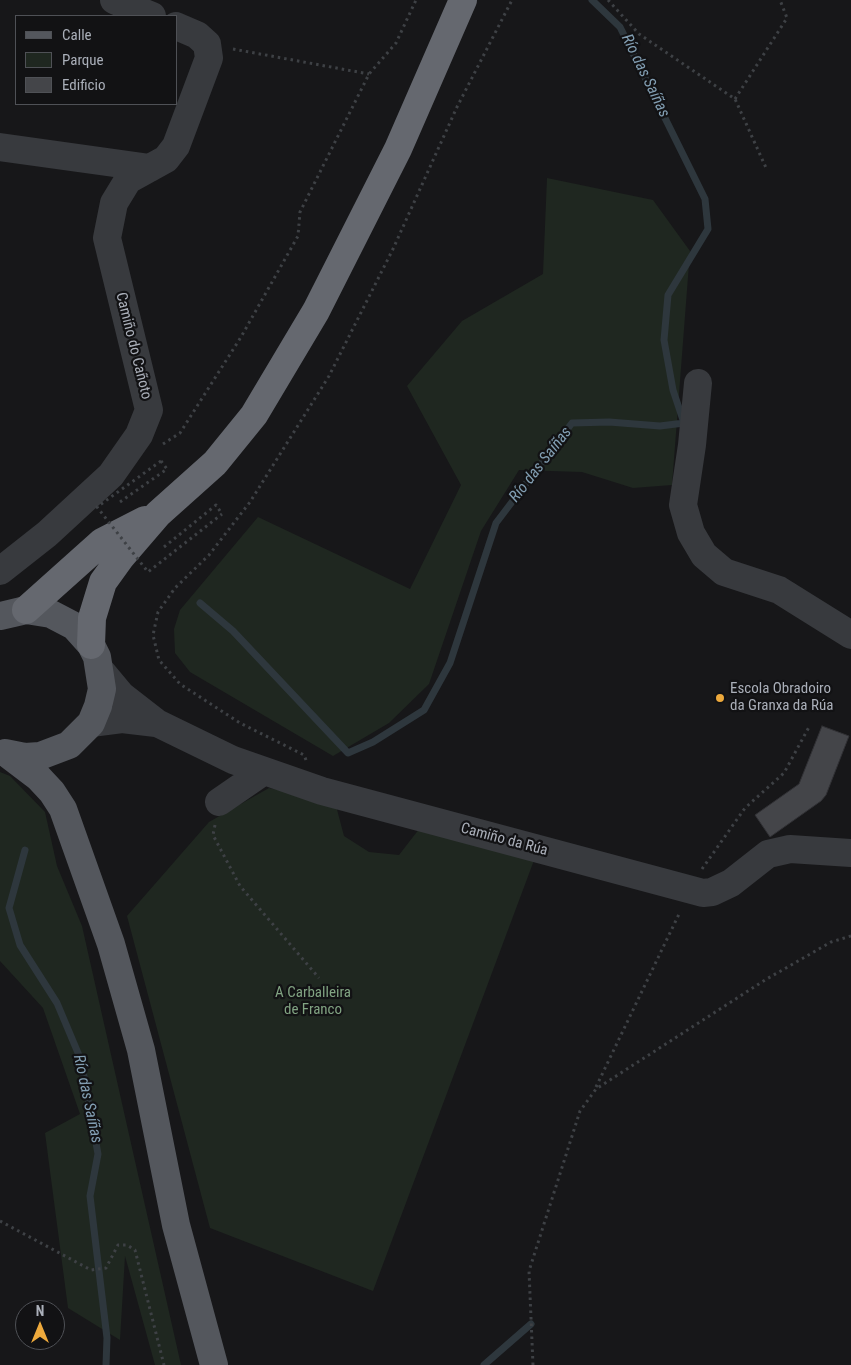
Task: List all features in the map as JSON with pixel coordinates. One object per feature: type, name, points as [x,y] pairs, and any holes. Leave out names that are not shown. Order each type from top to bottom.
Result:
[{"type":"highway","points":[[91,645],[92,618],[103,582],[121,556],[158,514],[215,463],[254,415],[316,312],[398,149],[463,0]]},
{"type":"highway","points":[[26,610],[102,542],[158,514]]},
{"type":"main road","points":[[0,616],[26,610],[52,614],[74,626],[91,645],[101,671],[102,689],[91,723],[69,744],[40,756],[24,757],[4,753]]},
{"type":"main road","points":[[63,809],[63,763],[69,744]]},
{"type":"main road","points":[[4,753],[38,778],[52,792],[63,809],[112,944],[141,1050],[176,1225],[214,1365]]},
{"type":"street","points":[[114,0],[150,15]]},
{"type":"street","points":[[178,27],[197,34],[207,44]]},
{"type":"street","name":"Camiño do Cañoto","points":[[0,571],[47,534],[111,475],[139,435],[149,410],[107,238],[114,203],[128,180],[166,159],[176,146],[209,58],[207,44]]},
{"type":"street","points":[[0,147],[150,168]]},
{"type":"street","points":[[698,383],[692,445],[683,505],[691,533],[704,555],[724,572],[779,590],[851,635]]},
{"type":"street","points":[[101,671],[121,695],[157,723]]},
{"type":"street","points":[[91,723],[122,719],[157,723]]},
{"type":"street","name":"Camiño da Rúa","points":[[157,723],[233,760],[316,789],[703,893],[712,892],[731,883],[768,854],[790,849],[851,853]]},
{"type":"street","points":[[219,802],[264,770]]},
{"type":"path","points":[[157,447],[180,433],[241,337],[298,236],[300,212],[369,74],[396,43],[416,0]]},
{"type":"path","points":[[316,789],[304,755],[240,723],[180,684],[159,660],[153,635],[158,612],[174,588],[209,555],[250,502],[329,376],[393,249],[456,107],[512,0]]},
{"type":"path","points":[[608,0],[639,34],[735,99],[766,170]]},
{"type":"path","points":[[735,99],[787,18],[780,0]]},
{"type":"path","points":[[207,44],[369,74]]},
{"type":"path","points":[[156,554],[216,505],[222,514],[148,572],[97,507],[162,461]]},
{"type":"path","points":[[142,566],[149,560]]},
{"type":"path","points":[[533,1365],[529,1271],[580,1111],[596,1089],[691,889],[711,854],[745,808],[784,773],[809,727]]},
{"type":"path","points":[[219,802],[213,835],[240,886],[319,978]]},
{"type":"path","points":[[596,1089],[765,980],[831,942],[851,936]]},
{"type":"path","points":[[0,1221],[91,1270],[106,1268],[118,1244],[127,1244],[135,1250],[164,1365]]},
{"type":"green space","points":[[547,178],[653,200],[690,251],[672,485],[633,488],[582,472],[519,470],[481,531],[429,684],[389,723],[333,756],[190,672],[175,653],[174,629],[180,610],[258,517],[410,589],[461,485],[407,386],[462,321],[543,274]]},
{"type":"green space","points":[[0,772],[10,776],[45,812],[57,866],[82,926],[181,1365],[155,1365],[125,1256],[120,1340],[68,1308],[45,1133],[80,1114],[43,1008],[0,961]]},
{"type":"green space","name":"A Carballeira de Franco","points":[[269,788],[335,802],[344,836],[369,852],[399,855],[423,824],[536,855],[373,1291],[210,1228],[127,916],[209,822]]},
{"type":"building","points":[[822,726],[849,736],[826,795],[821,801],[770,837],[755,815],[799,784]]},
{"type":"waterway","name":"Río das Saíñas","points":[[200,603],[233,631],[348,753],[373,742],[424,710],[450,663],[496,523],[572,423],[609,422],[660,426],[684,423],[673,390],[664,340],[668,295],[708,229],[705,199],[620,27],[592,0]]},
{"type":"waterway","name":"Río das Saíñas","points":[[25,850],[9,908],[20,945],[57,1003],[81,1060],[98,1154],[90,1196],[107,1338],[106,1365]]},
{"type":"waterway","points":[[484,1365],[531,1324]]},
{"type":"place","name":"Escola Obradoiro da Granxa da Rúa","points":[[720,698]]}]
